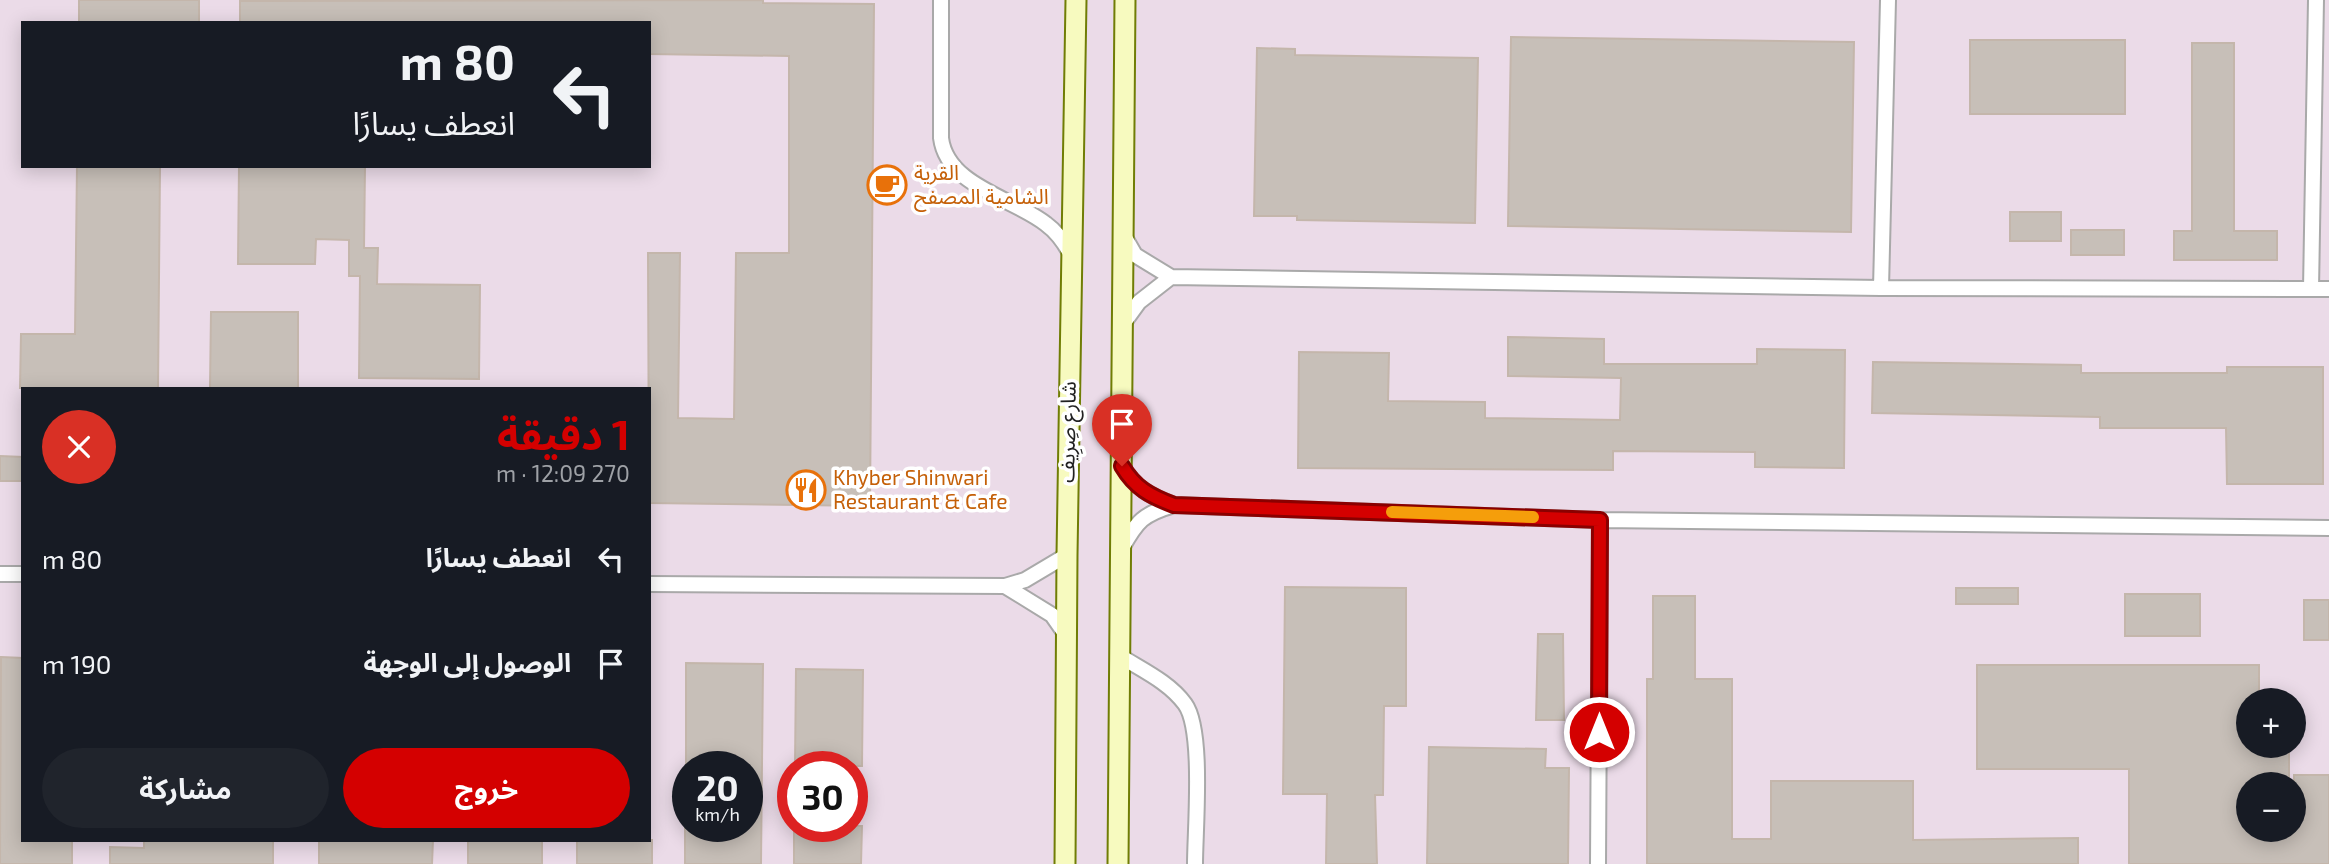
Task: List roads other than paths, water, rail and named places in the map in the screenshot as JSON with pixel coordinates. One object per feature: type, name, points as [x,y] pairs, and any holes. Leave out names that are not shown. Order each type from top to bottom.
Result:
[{"type":"main road","name":"شارع صِرِيف","points":[[1065,864],[1070,253],[1076,0]]},
{"type":"main road","points":[[1118,864],[1125,0]]},
{"type":"street","points":[[941,0],[941,138],[947,159],[962,175],[1045,223],[1070,253]]},
{"type":"street","points":[[1881,288],[1888,0]]},
{"type":"street","points":[[2311,289],[2316,0]]},
{"type":"street","points":[[1123,234],[1135,254],[1171,277],[1881,288],[2329,289]]},
{"type":"street","points":[[1123,324],[1139,302],[1171,277]]},
{"type":"street","points":[[1122,466],[1132,482],[1141,489],[1174,505]]},
{"type":"street","points":[[1121,551],[1136,522],[1157,510],[1174,505],[1600,520],[2329,528]]},
{"type":"street","points":[[1598,864],[1600,520]]},
{"type":"street","points":[[651,584],[1005,586],[1033,576],[1067,555]]},
{"type":"street","points":[[0,574],[21,574]]},
{"type":"street","points":[[1005,586],[1052,615],[1066,635]]},
{"type":"street","points":[[1120,656],[1167,685],[1186,706],[1195,730],[1195,864]]},
{"type":"place","name":"القرية الشامية المصفح","points":[[887,185]]},
{"type":"place","name":"Khyber Shinwari Restaurant & Cafe","points":[[806,490]]}]
